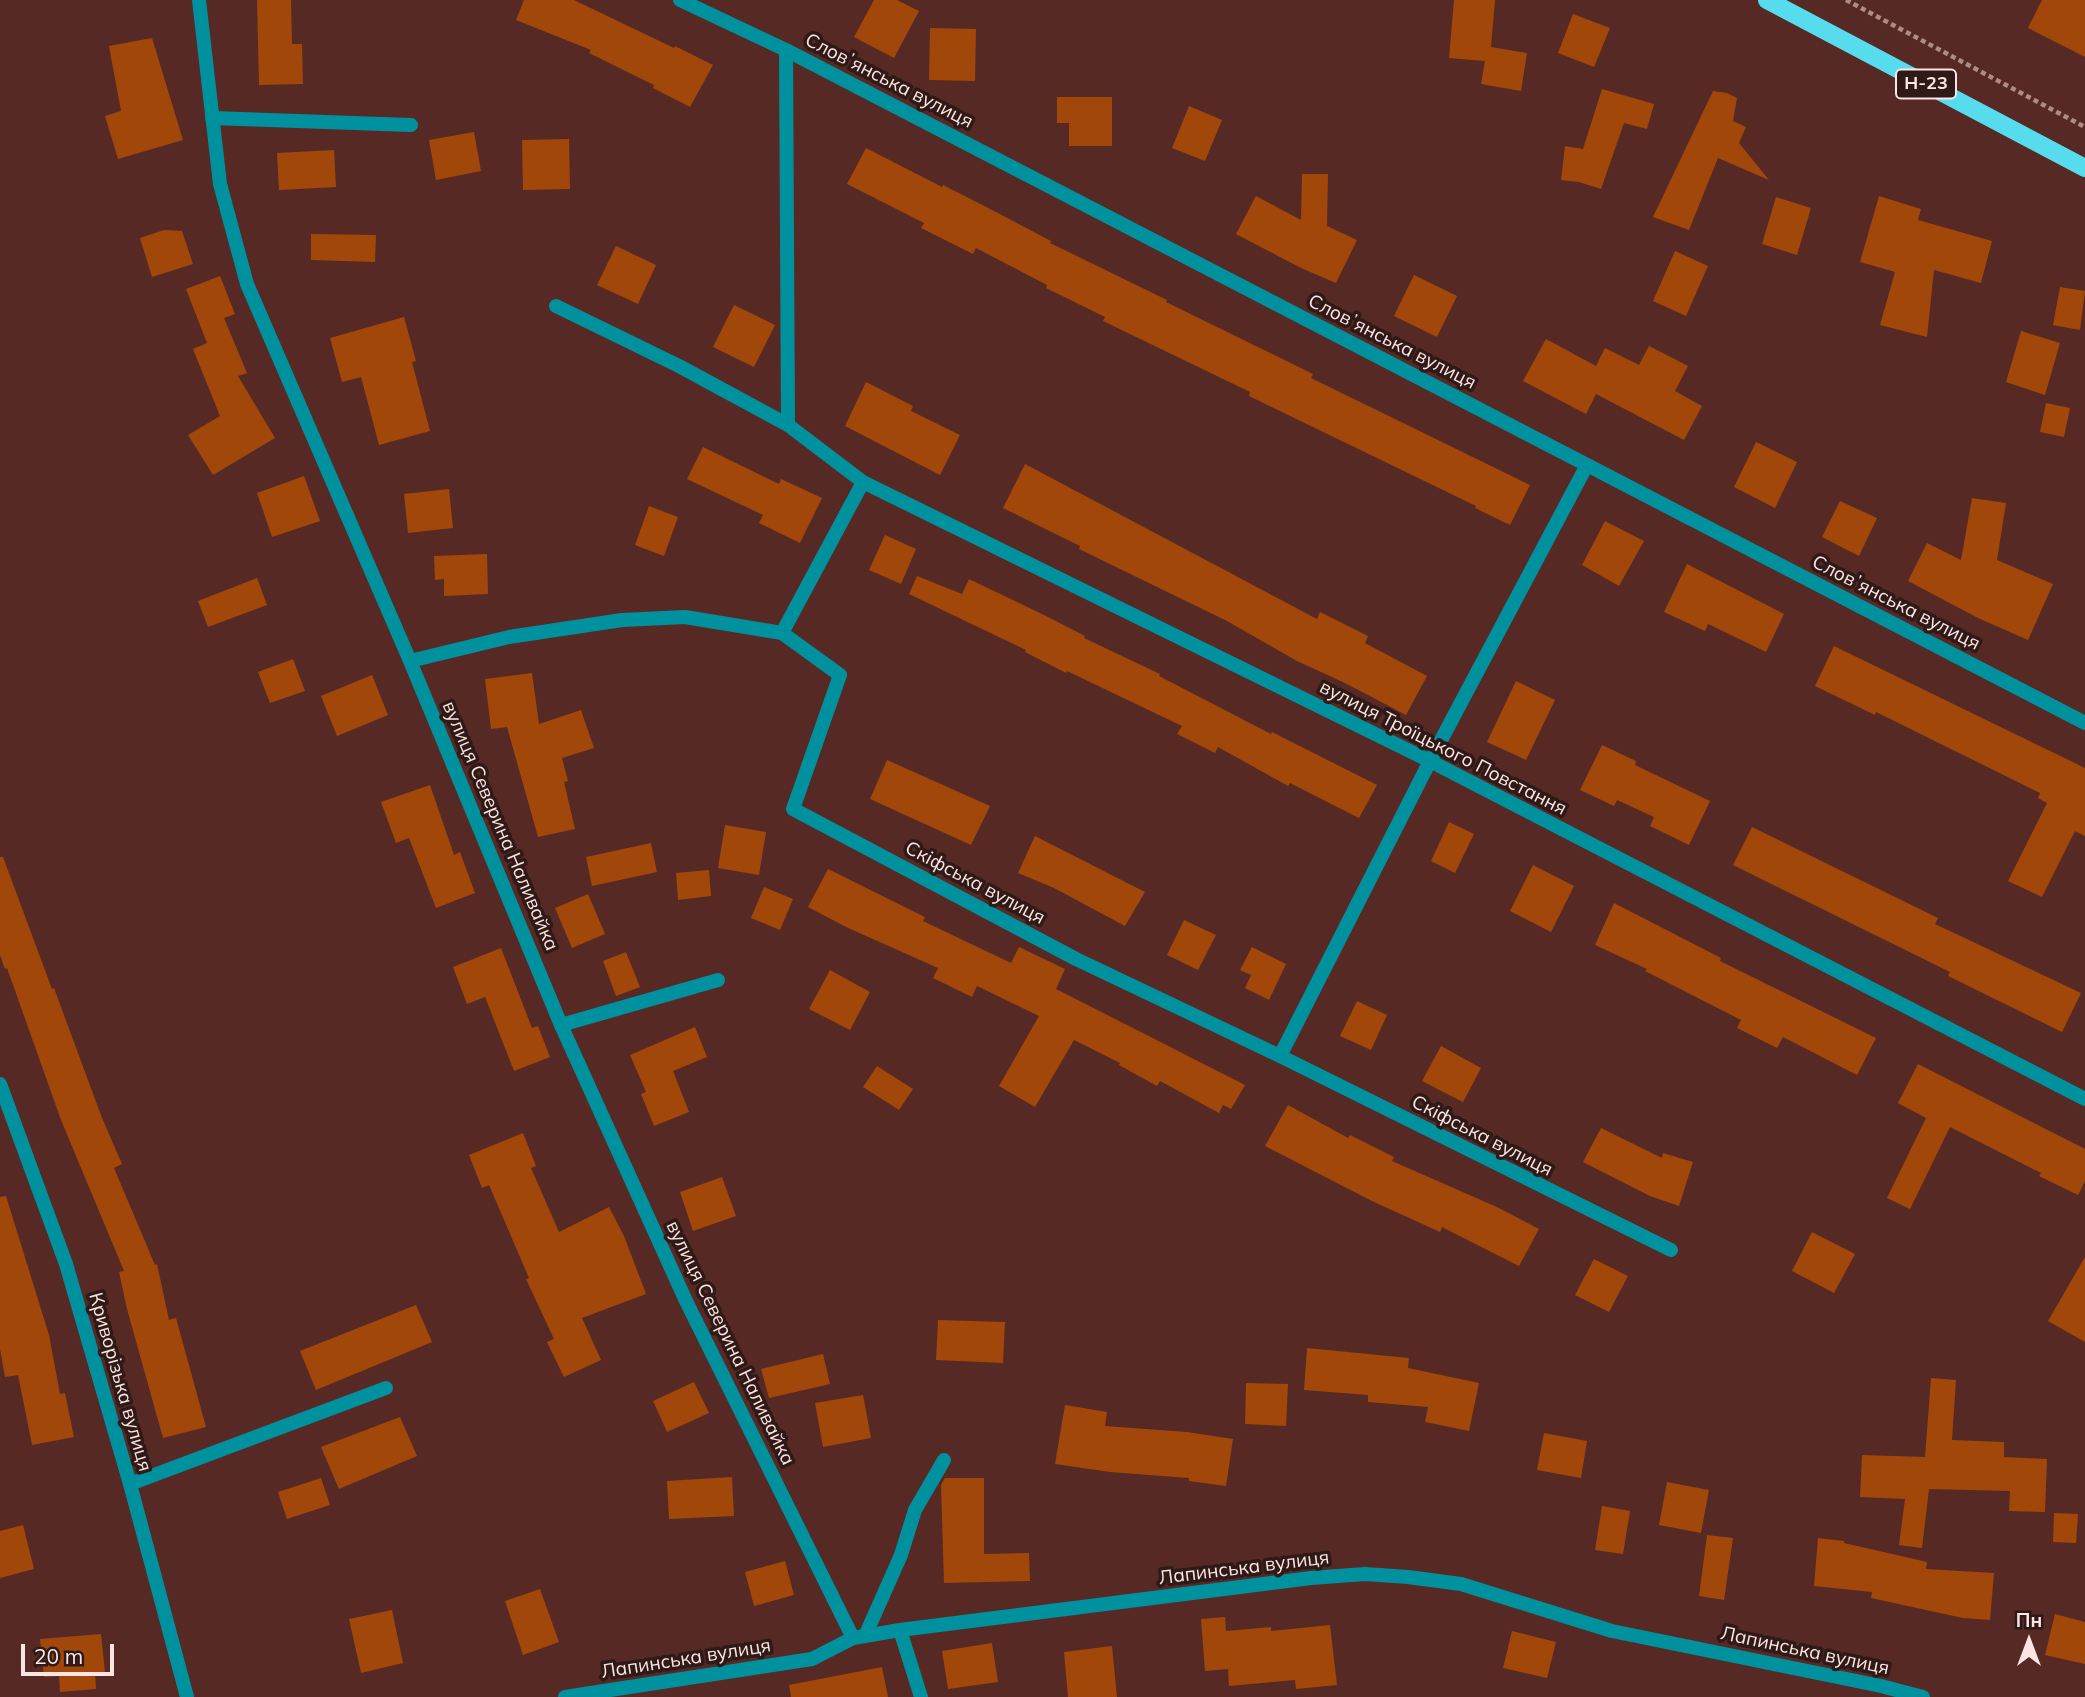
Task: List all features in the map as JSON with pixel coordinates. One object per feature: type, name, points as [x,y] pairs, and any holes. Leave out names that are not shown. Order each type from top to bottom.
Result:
[{"type":"main road","name":"Н-23","points":[[1767,0],[2085,168]]},
{"type":"street","name":"вулиця Северина Наливайка","points":[[199,0],[220,184],[247,284],[410,661],[561,1025],[686,1301],[859,1637]]},
{"type":"street","name":"Словʼянська вулиця","points":[[680,0],[786,50],[2085,723]]},
{"type":"street","points":[[786,50],[788,425]]},
{"type":"street","points":[[212,118],[411,125]]},
{"type":"street","name":"вулиця Троїцького Повстання","points":[[556,306],[680,366],[788,425],[863,482],[1430,761],[2085,1099]]},
{"type":"street","points":[[1280,1056],[1430,761],[1587,465]]},
{"type":"street","points":[[782,633],[863,482]]},
{"type":"street","name":"Скіфська вулиця","points":[[410,661],[509,637],[622,620],[685,617],[782,633],[840,675],[793,808],[1076,959],[1280,1056],[1671,1250]]},
{"type":"street","points":[[561,1025],[718,980]]},
{"type":"street","name":"Криворізька вулиця","points":[[0,1084],[66,1264],[130,1484],[187,1697]]},
{"type":"street","points":[[130,1484],[386,1388]]},
{"type":"street","points":[[859,1637],[901,1555],[915,1510],[944,1460]]},
{"type":"street","name":"Лапинська вулиця","points":[[565,1697],[812,1659],[859,1637],[900,1630],[1311,1578],[1365,1574],[1461,1584],[1612,1631],[1923,1697]]},
{"type":"street","points":[[900,1630],[921,1697]]},
{"type":"path","points":[[1846,0],[2085,127]]},
{"type":"building","points":[[257,0],[291,0],[292,44],[302,44],[303,84],[259,85]]},
{"type":"building","points":[[524,0],[574,0],[713,65],[690,107],[653,88],[654,85],[589,53],[591,50],[516,20]]},
{"type":"building","points":[[874,0],[897,0],[919,11],[894,58],[854,37]]},
{"type":"building","points":[[1454,0],[1495,0],[1491,47],[1527,53],[1521,91],[1481,84],[1485,61],[1449,58]]},
{"type":"building","points":[[2042,0],[2085,0],[2085,57],[2028,28]]},
{"type":"building","points":[[1573,14],[1610,28],[1594,67],[1558,53]]},
{"type":"building","points":[[930,28],[976,29],[975,81],[929,80]]},
{"type":"building","points":[[152,38],[183,140],[118,159],[105,116],[121,111],[109,46]]},
{"type":"building","points":[[1602,89],[1654,104],[1647,129],[1624,123],[1601,189],[1561,180],[1565,146],[1583,149]]},
{"type":"building","points":[[1713,91],[1737,98],[1733,121],[1746,127],[1739,143],[1769,180],[1718,158],[1689,230],[1653,217]]},
{"type":"building","points":[[1057,97],[1112,97],[1112,146],[1069,146],[1069,123],[1057,123]]},
{"type":"building","points":[[1189,106],[1222,120],[1205,161],[1172,148]]},
{"type":"building","points":[[474,132],[481,171],[436,180],[429,140]]},
{"type":"building","points":[[569,139],[570,189],[523,190],[522,140]]},
{"type":"building","points":[[866,148],[1313,374],[1311,378],[1530,485],[1510,525],[1249,396],[1250,392],[1103,321],[1105,317],[1046,288],[1047,285],[976,248],[973,254],[921,228],[924,223],[847,184]]},
{"type":"building","points":[[334,150],[336,187],[279,190],[277,153]]},
{"type":"building","points":[[1302,174],[1328,174],[1327,226],[1357,240],[1336,283],[1236,234],[1256,196],[1301,220]]},
{"type":"building","points":[[1879,196],[1921,209],[1918,220],[1992,241],[1981,283],[1934,270],[1927,337],[1880,325],[1895,272],[1860,262]]},
{"type":"building","points":[[1776,197],[1811,208],[1797,255],[1762,244]]},
{"type":"building","points":[[164,230],[182,231],[193,264],[152,277],[140,238]]},
{"type":"building","points":[[311,234],[376,235],[375,262],[311,260]]},
{"type":"building","points":[[616,246],[656,265],[638,304],[597,285]]},
{"type":"building","points":[[1675,251],[1708,266],[1686,316],[1653,301]]},
{"type":"building","points":[[1414,275],[1457,296],[1437,337],[1394,316]]},
{"type":"building","points":[[220,276],[235,314],[224,318],[247,373],[238,376],[275,438],[213,475],[188,435],[220,416],[193,349],[207,343],[186,289]]},
{"type":"building","points":[[2060,287],[2085,291],[2080,330],[2053,325]]},
{"type":"building","points":[[734,305],[775,325],[754,367],[713,347]]},
{"type":"building","points":[[404,317],[416,361],[412,362],[430,431],[379,445],[361,377],[342,382],[330,338]]},
{"type":"building","points":[[2021,331],[2060,343],[2045,395],[2006,382]]},
{"type":"building","points":[[1546,339],[1596,366],[1605,348],[1639,365],[1649,346],[1688,366],[1675,391],[1702,406],[1684,440],[1596,394],[1586,414],[1523,381]]},
{"type":"building","points":[[866,382],[913,406],[911,411],[960,435],[940,475],[845,426]]},
{"type":"building","points":[[2046,403],[2070,408],[2064,437],[2040,432]]},
{"type":"building","points":[[1756,442],[1797,462],[1775,508],[1734,487]]},
{"type":"building","points":[[703,447],[779,484],[781,479],[822,498],[800,543],[759,523],[763,515],[687,479]]},
{"type":"building","points":[[1025,464],[1317,619],[1320,612],[1368,636],[1365,643],[1427,676],[1406,715],[1003,508]]},
{"type":"building","points":[[304,476],[320,521],[272,537],[257,493]]},
{"type":"building","points":[[449,489],[453,528],[408,533],[404,494]]},
{"type":"building","points":[[1972,498],[2006,503],[1997,560],[2053,584],[2028,640],[1978,618],[1908,581],[1927,543],[1961,560]]},
{"type":"building","points":[[1840,501],[1877,518],[1859,556],[1822,537]]},
{"type":"building","points":[[649,506],[678,517],[664,556],[635,545]]},
{"type":"building","points":[[1605,521],[1644,541],[1619,586],[1582,565]]},
{"type":"building","points":[[885,535],[916,549],[901,584],[869,570]]},
{"type":"building","points":[[487,554],[488,594],[444,596],[444,579],[435,580],[434,556]]},
{"type":"building","points":[[1687,564],[1784,614],[1766,652],[1708,624],[1705,631],[1664,612]]},
{"type":"building","points":[[917,576],[962,594],[969,579],[1160,674],[1159,676],[1271,734],[1272,732],[1377,785],[1359,818],[1290,783],[1288,786],[1218,747],[1215,753],[1177,734],[1182,726],[1067,671],[1066,673],[1025,652],[1026,650],[909,594]]},
{"type":"building","points":[[257,578],[267,605],[208,627],[198,601]]},
{"type":"building","points":[[1834,646],[2085,768],[2085,836],[2075,831],[2042,897],[2008,881],[2047,803],[2038,798],[2040,793],[1876,712],[1875,715],[1815,686]]},
{"type":"building","points":[[293,659],[305,691],[270,703],[258,672]]},
{"type":"building","points":[[532,673],[539,724],[581,710],[594,748],[562,758],[568,781],[564,782],[575,829],[538,837],[507,727],[491,729],[485,679]]},
{"type":"building","points":[[372,675],[388,715],[337,736],[321,696]]},
{"type":"building","points":[[1516,681],[1555,700],[1526,760],[1487,742]]},
{"type":"building","points":[[1602,745],[1636,761],[1635,765],[1710,801],[1689,845],[1650,826],[1654,817],[1617,800],[1614,806],[1580,790]]},
{"type":"building","points":[[887,760],[990,806],[971,845],[870,799]]},
{"type":"building","points":[[430,785],[454,855],[460,852],[475,893],[436,908],[409,838],[396,843],[381,802]]},
{"type":"building","points":[[1449,822],[1474,834],[1455,873],[1431,861]]},
{"type":"building","points":[[725,825],[766,832],[759,875],[718,868]]},
{"type":"building","points":[[1752,827],[1938,918],[1935,924],[2081,993],[2062,1032],[1948,976],[1950,972],[1733,865]]},
{"type":"building","points":[[1035,836],[1145,892],[1125,926],[1054,888],[1018,873]]},
{"type":"building","points":[[651,843],[657,872],[592,886],[586,857]]},
{"type":"building","points":[[0,857],[3,857],[122,1164],[114,1168],[155,1265],[157,1264],[169,1320],[176,1318],[206,1427],[163,1438],[127,1309],[119,1272],[124,1271],[61,1120],[0,955]]},
{"type":"building","points":[[1533,865],[1574,886],[1551,932],[1510,911]]},
{"type":"building","points":[[828,869],[925,917],[923,921],[1011,963],[1019,947],[1065,969],[1056,989],[1245,1085],[1231,1109],[1223,1105],[1219,1113],[1160,1081],[1157,1086],[1119,1065],[1120,1063],[1074,1040],[1035,1107],[999,1086],[1039,1016],[977,986],[972,997],[933,978],[938,968],[808,907]]},
{"type":"building","points":[[709,870],[711,896],[678,900],[676,873]]},
{"type":"building","points":[[764,887],[793,899],[780,930],[751,918]]},
{"type":"building","points":[[588,894],[605,934],[572,948],[555,908]]},
{"type":"building","points":[[1614,903],[1721,958],[1720,961],[1876,1038],[1857,1075],[1783,1037],[1777,1048],[1737,1028],[1741,1020],[1645,971],[1647,969],[1595,945]]},
{"type":"building","points":[[1184,920],[1216,935],[1198,970],[1167,955]]},
{"type":"building","points":[[1252,947],[1286,964],[1269,1000],[1245,988],[1251,975],[1240,970]]},
{"type":"building","points":[[501,948],[532,1028],[538,1026],[550,1057],[514,1071],[485,997],[467,1004],[453,967]]},
{"type":"building","points":[[626,952],[640,987],[616,996],[603,961]]},
{"type":"building","points":[[830,970],[870,992],[850,1030],[809,1009]]},
{"type":"building","points":[[1357,1001],[1387,1015],[1371,1050],[1340,1036]]},
{"type":"building","points":[[695,1027],[707,1057],[673,1071],[689,1112],[654,1126],[641,1094],[646,1092],[630,1055]]},
{"type":"building","points":[[1441,1046],[1481,1068],[1463,1102],[1422,1081]]},
{"type":"building","points":[[1918,1064],[2085,1149],[2085,1181],[2078,1195],[1950,1127],[1910,1209],[1887,1198],[1926,1118],[1898,1103]]},
{"type":"building","points":[[877,1066],[913,1089],[899,1110],[863,1087]]},
{"type":"building","points":[[1288,1105],[1348,1138],[1350,1135],[1394,1157],[1392,1161],[1499,1208],[1539,1229],[1519,1266],[1442,1227],[1440,1232],[1372,1201],[1265,1146]]},
{"type":"building","points":[[1601,1128],[1662,1158],[1663,1153],[1693,1162],[1679,1206],[1650,1196],[1583,1162]]},
{"type":"building","points":[[523,1133],[536,1166],[531,1168],[559,1232],[609,1207],[624,1236],[646,1294],[582,1318],[601,1360],[564,1377],[547,1342],[554,1339],[526,1279],[529,1278],[489,1185],[482,1188],[469,1155]]},
{"type":"building","points":[[722,1177],[736,1216],[693,1231],[680,1192]]},
{"type":"building","points":[[6,1196],[49,1335],[60,1394],[65,1393],[74,1437],[32,1445],[18,1375],[5,1377],[0,1349],[0,1197]]},
{"type":"building","points":[[1812,1232],[1855,1254],[1834,1293],[1792,1271]]},
{"type":"building","points":[[2085,1257],[2085,1342],[2048,1321]]},
{"type":"building","points":[[1594,1259],[1628,1276],[1609,1312],[1575,1295]]},
{"type":"building","points":[[416,1305],[432,1342],[316,1390],[300,1351]]},
{"type":"building","points":[[938,1320],[1005,1322],[1003,1363],[936,1360]]},
{"type":"building","points":[[1307,1348],[1409,1358],[1408,1368],[1479,1383],[1469,1431],[1425,1422],[1428,1407],[1368,1402],[1368,1395],[1304,1390]]},
{"type":"building","points":[[823,1354],[830,1384],[769,1398],[761,1369]]},
{"type":"building","points":[[1931,1378],[1956,1380],[1952,1440],[2004,1442],[2004,1457],[2047,1459],[2045,1512],[2009,1511],[2010,1491],[1929,1489],[1922,1548],[1899,1545],[1905,1499],[1860,1497],[1862,1455],[1925,1457]]},
{"type":"building","points":[[694,1382],[709,1413],[667,1432],[653,1401]]},
{"type":"building","points":[[1246,1383],[1288,1384],[1286,1426],[1245,1424]]},
{"type":"building","points":[[863,1395],[871,1438],[823,1447],[815,1403]]},
{"type":"building","points":[[1065,1405],[1107,1412],[1105,1426],[1187,1432],[1233,1439],[1226,1486],[1189,1481],[1189,1478],[1110,1472],[1055,1464]]},
{"type":"building","points":[[400,1417],[417,1456],[339,1489],[321,1447]]},
{"type":"building","points":[[1544,1433],[1587,1441],[1581,1478],[1537,1470]]},
{"type":"building","points":[[732,1477],[734,1516],[669,1519],[667,1481]]},
{"type":"building","points":[[321,1478],[330,1505],[287,1519],[278,1492]]},
{"type":"building","points":[[945,1478],[984,1478],[984,1554],[1029,1553],[1030,1581],[944,1583],[941,1485]]},
{"type":"building","points":[[1667,1482],[1709,1490],[1701,1533],[1659,1525]]},
{"type":"building","points":[[1602,1506],[1630,1511],[1623,1554],[1595,1550]]},
{"type":"building","points":[[2054,1513],[2078,1514],[2076,1543],[2053,1542]]},
{"type":"building","points":[[23,1525],[34,1569],[0,1578],[0,1531]]},
{"type":"building","points":[[1707,1535],[1733,1538],[1724,1600],[1699,1596]]},
{"type":"building","points":[[1818,1538],[1844,1541],[1927,1562],[1926,1569],[1994,1573],[1990,1620],[1963,1618],[1871,1598],[1872,1592],[1814,1586]]},
{"type":"building","points":[[785,1561],[794,1595],[754,1606],[745,1572]]},
{"type":"building","points":[[540,1589],[559,1642],[523,1655],[505,1601]]},
{"type":"building","points":[[392,1610],[403,1663],[361,1673],[349,1619]]},
{"type":"building","points":[[2055,1614],[2085,1622],[2085,1664],[2045,1655]]},
{"type":"building","points":[[1225,1617],[1226,1631],[1271,1627],[1271,1631],[1330,1625],[1337,1685],[1296,1689],[1295,1680],[1229,1686],[1228,1669],[1205,1671],[1201,1619]]},
{"type":"building","points":[[1512,1631],[1556,1642],[1547,1678],[1503,1668]]},
{"type":"building","points":[[101,1634],[105,1672],[95,1673],[96,1689],[60,1692],[59,1676],[44,1677],[40,1639]]},
{"type":"building","points":[[992,1643],[998,1682],[948,1689],[942,1651]]},
{"type":"building","points":[[1112,1646],[1117,1697],[1068,1697],[1064,1652]]},
{"type":"building","points":[[882,1667],[888,1697],[791,1697],[789,1685]]}]
